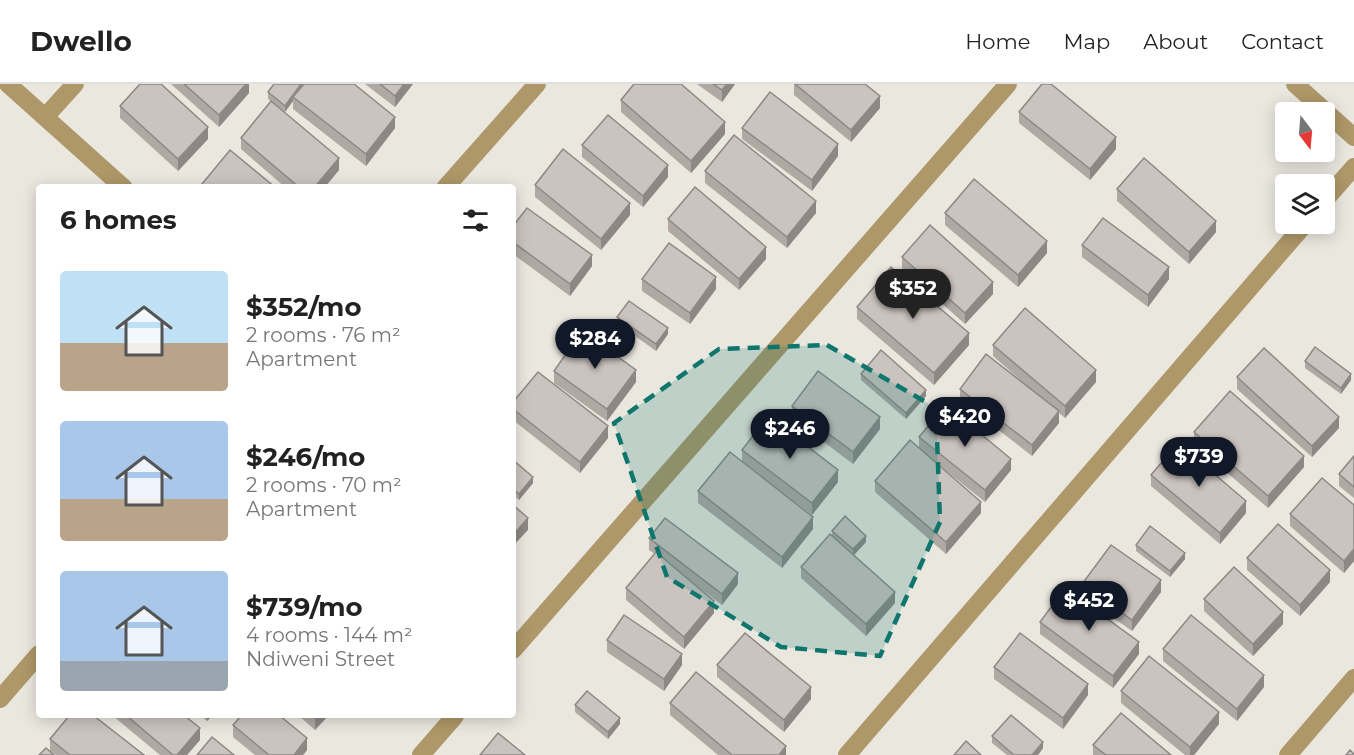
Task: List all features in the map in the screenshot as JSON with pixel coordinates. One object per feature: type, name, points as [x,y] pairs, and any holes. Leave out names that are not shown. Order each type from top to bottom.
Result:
[{"type":"street","points":[[8,84],[120,184]]},
{"type":"street","points":[[46,116],[75,84]]},
{"type":"street","points":[[449,184],[537,84]]},
{"type":"street","points":[[516,647],[1008,84]]},
{"type":"street","points":[[1295,84],[1354,137]]},
{"type":"street","points":[[1335,189],[1354,167]]},
{"type":"street","points":[[847,755],[1296,234]]},
{"type":"street","points":[[0,699],[36,657]]},
{"type":"street","points":[[1288,755],[1354,678]]},
{"type":"street","points":[[421,755],[453,718]]},
{"type":"highlighted area","points":[[827,345],[936,408],[940,522],[880,656],[781,647],[667,577],[614,423],[719,349]]},
{"type":"building","points":[[140,84],[161,84],[208,127],[178,159],[120,106]]},
{"type":"building","points":[[184,84],[246,84],[219,115]]},
{"type":"building","points":[[274,84],[301,84],[285,106],[268,92]]},
{"type":"building","points":[[304,84],[354,84],[395,117],[366,154],[293,97]]},
{"type":"building","points":[[380,84],[404,84],[395,96]]},
{"type":"building","points":[[634,84],[681,84],[725,122],[691,161],[621,100]]},
{"type":"building","points":[[713,84],[727,84],[722,90]]},
{"type":"building","points":[[795,84],[865,84],[880,96],[851,130]]},
{"type":"building","points":[[1042,84],[1051,84],[1116,137],[1090,169],[1019,112]]},
{"type":"building","points":[[770,92],[838,144],[812,180],[742,128]]},
{"type":"building","points":[[271,101],[339,158],[317,184],[295,184],[241,138]]},
{"type":"building","points":[[608,115],[668,165],[643,196],[582,145]]},
{"type":"building","points":[[734,135],[816,201],[787,237],[705,171]]},
{"type":"building","points":[[563,149],[630,203],[601,239],[535,185]]},
{"type":"building","points":[[230,150],[271,184],[202,184]]},
{"type":"building","points":[[1144,158],[1216,221],[1189,252],[1117,189]]},
{"type":"building","points":[[974,179],[1047,241],[1018,275],[945,213]]},
{"type":"building","points":[[695,187],[766,247],[739,279],[668,219]]},
{"type":"building","points":[[527,208],[592,255],[570,284],[516,244],[516,222]]},
{"type":"building","points":[[1103,218],[1169,267],[1148,295],[1082,245]]},
{"type":"building","points":[[930,225],[993,282],[965,313],[902,257]]},
{"type":"building","points":[[669,243],[716,277],[690,313],[642,279]]},
{"type":"building","points":[[891,267],[969,333],[934,373],[857,307]]},
{"type":"building","points":[[629,301],[668,328],[656,344],[617,317]]},
{"type":"building","points":[[1025,308],[1096,370],[1065,406],[993,345]]},
{"type":"building","points":[[582,331],[636,370],[607,409],[554,371]]},
{"type":"building","points":[[1315,347],[1351,374],[1341,388],[1305,361]]},
{"type":"building","points":[[1264,348],[1339,417],[1312,446],[1237,377]]},
{"type":"building","points":[[881,350],[926,390],[906,413],[861,374]]},
{"type":"building","points":[[986,354],[1059,411],[1032,445],[960,389]]},
{"type":"building","points":[[818,371],[880,417],[853,452],[792,406]]},
{"type":"building","points":[[538,372],[608,426],[580,462],[516,411],[516,398]]},
{"type":"building","points":[[1230,391],[1304,456],[1268,496],[1194,432]]},
{"type":"building","points":[[946,405],[1011,459],[985,490],[919,437]]},
{"type":"building","points":[[768,416],[838,470],[812,503],[742,450]]},
{"type":"building","points":[[910,440],[981,502],[946,542],[875,481]]},
{"type":"building","points":[[1178,443],[1246,501],[1220,533],[1151,475]]},
{"type":"building","points":[[730,452],[813,517],[782,557],[698,491]]},
{"type":"building","points":[[1354,456],[1354,487],[1339,474]]},
{"type":"building","points":[[516,463],[533,477],[519,494],[516,492]]},
{"type":"building","points":[[1322,478],[1354,505],[1354,549],[1344,561],[1290,514]]},
{"type":"building","points":[[516,508],[528,518],[516,532]]},
{"type":"building","points":[[845,516],[866,536],[853,549],[832,531]]},
{"type":"building","points":[[665,518],[738,573],[722,594],[649,538]]},
{"type":"building","points":[[1278,524],[1330,570],[1300,605],[1247,558]]},
{"type":"building","points":[[1150,526],[1185,553],[1170,571],[1136,545]]},
{"type":"building","points":[[830,534],[895,592],[866,624],[801,567]]},
{"type":"building","points":[[1111,545],[1161,580],[1132,620],[1082,584]]},
{"type":"building","points":[[656,552],[714,601],[684,637],[626,588]]},
{"type":"building","points":[[1234,567],[1283,612],[1253,644],[1204,599]]},
{"type":"building","points":[[1065,588],[1139,642],[1113,676],[1040,622]]},
{"type":"building","points":[[624,615],[682,654],[664,679],[607,640]]},
{"type":"building","points":[[1191,615],[1264,675],[1237,709],[1163,649]]},
{"type":"building","points":[[745,633],[811,687],[784,720],[717,665]]},
{"type":"building","points":[[1020,633],[1088,684],[1063,718],[994,667]]},
{"type":"building","points":[[1149,656],[1219,712],[1190,747],[1121,691]]},
{"type":"building","points":[[696,672],[786,746],[779,755],[732,755],[670,703]]},
{"type":"building","points":[[587,691],[620,718],[608,732],[575,705]]},
{"type":"building","points":[[1121,713],[1171,755],[1106,755],[1093,745]]},
{"type":"building","points":[[1011,715],[1043,742],[1032,755],[1014,755],[992,736]]},
{"type":"building","points":[[67,718],[97,718],[144,755],[70,755],[50,739]]},
{"type":"building","points":[[129,718],[188,718],[200,728],[177,755],[173,755]]},
{"type":"building","points":[[239,718],[282,718],[307,738],[294,755],[269,755],[233,725]]},
{"type":"building","points":[[498,733],[525,755],[480,755]]},
{"type":"building","points":[[212,737],[234,755],[197,755]]},
{"type":"building","points":[[966,741],[981,755],[954,755]]},
{"type":"building","points":[[46,748],[54,755],[39,755]]}]
